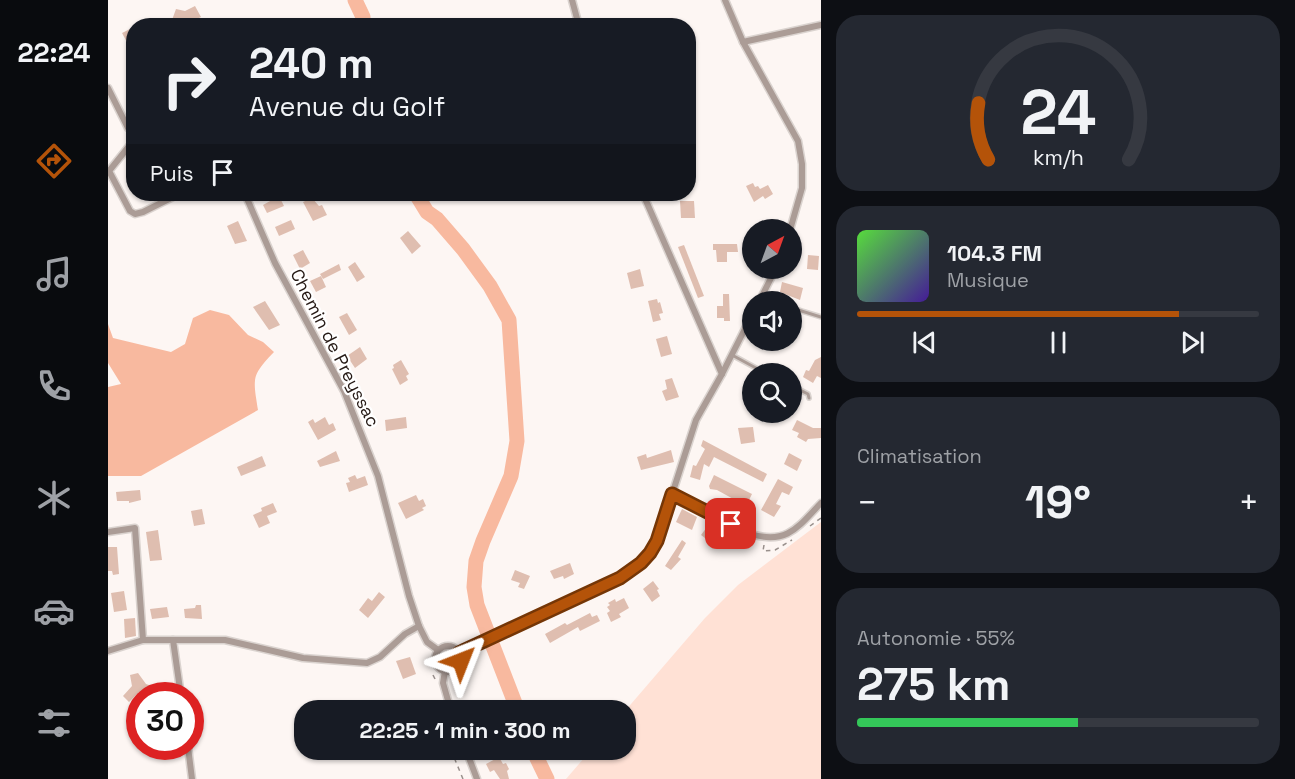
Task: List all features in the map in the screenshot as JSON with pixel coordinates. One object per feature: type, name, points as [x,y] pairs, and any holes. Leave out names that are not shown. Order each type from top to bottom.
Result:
[{"type":"street","points":[[572,0],[577,18]]},
{"type":"street","points":[[725,0],[742,42],[798,141],[802,164],[802,188],[793,219]]},
{"type":"street","points":[[742,42],[821,25]]},
{"type":"street","points":[[108,88],[126,124]]},
{"type":"street","points":[[126,150],[110,171],[130,211],[135,214],[143,212],[165,201]]},
{"type":"street","name":"Chemin de Preyssac","points":[[248,201],[275,263],[344,391],[387,505],[406,586],[419,626],[427,642],[438,650]]},
{"type":"street","points":[[646,201],[722,374]]},
{"type":"street","points":[[459,653],[620,578],[641,563],[657,541],[696,420],[742,335]]},
{"type":"street","points":[[672,494],[751,534],[765,538],[778,538],[790,534],[821,503]]},
{"type":"street","points":[[108,532],[135,528],[143,640]]},
{"type":"street","points":[[108,651],[143,640],[225,640],[303,658],[367,663],[380,657],[405,634],[419,626]]},
{"type":"street","points":[[173,640],[179,682]]},
{"type":"street","points":[[450,646],[459,653],[459,665],[454,670],[446,671],[437,665],[435,657],[438,650],[450,646]]},
{"type":"street","points":[[446,671],[442,683],[447,700]]},
{"type":"street","points":[[190,760],[192,779]]},
{"type":"street","points":[[470,760],[477,779]]},
{"type":"lane","points":[[802,311],[821,317]]},
{"type":"lane","points":[[732,355],[747,363]]},
{"type":"lane","points":[[802,391],[808,394],[809,398]]},
{"type":"path","points":[[455,760],[463,779]]},
{"type":"shaded area","points":[[210,310],[229,315],[248,335],[263,342],[274,352],[261,367],[256,378],[255,391],[258,410],[141,476],[108,476],[108,387],[121,384],[108,363],[108,324],[113,338],[171,352],[185,344],[193,318]]},
{"type":"shaded area","points":[[821,522],[821,779],[566,779],[582,760],[636,760],[634,700],[705,618],[738,585]]},
{"type":"building","points":[[195,6],[201,17],[173,18],[176,9],[185,11]]},
{"type":"building","points":[[753,183],[760,189],[768,185],[773,194],[765,199],[763,196],[754,202],[746,186]]},
{"type":"building","points":[[270,201],[282,201],[284,206],[267,213],[263,205]]},
{"type":"building","points":[[315,201],[319,206],[322,205],[327,215],[313,221],[303,202]]},
{"type":"building","points":[[680,201],[694,201],[695,218],[681,218]]},
{"type":"building","points":[[291,220],[295,229],[279,236],[275,227]]},
{"type":"building","points":[[238,221],[247,241],[235,244],[227,226]]},
{"type":"building","points":[[408,231],[421,246],[412,254],[400,238]]},
{"type":"building","points":[[713,244],[737,244],[738,252],[727,252],[727,262],[717,262]]},
{"type":"building","points":[[684,245],[704,296],[698,298],[678,247]]},
{"type":"building","points":[[303,250],[310,263],[300,269],[293,255]]},
{"type":"building","points":[[808,255],[819,256],[818,270],[807,269]]},
{"type":"building","points":[[355,262],[365,277],[357,282],[348,267]]},
{"type":"building","points":[[339,264],[341,270],[323,279],[320,274]]},
{"type":"building","points":[[640,269],[644,286],[631,289],[627,273]]},
{"type":"building","points":[[321,276],[326,287],[316,292],[310,281]]},
{"type":"building","points":[[782,282],[803,288],[802,292],[780,291]]},
{"type":"building","points":[[723,294],[729,294],[730,321],[717,318],[717,306],[723,306]]},
{"type":"building","points":[[657,299],[663,313],[659,314],[661,320],[653,322],[648,301]]},
{"type":"building","points":[[265,301],[280,325],[269,330],[253,307]]},
{"type":"building","points":[[347,313],[357,330],[349,335],[339,317]]},
{"type":"building","points":[[667,336],[672,354],[661,357],[656,339]]},
{"type":"building","points":[[360,347],[367,359],[355,368],[347,356]]},
{"type":"building","points":[[821,357],[821,378],[817,376],[813,383],[803,377],[815,360]]},
{"type":"building","points":[[401,360],[409,374],[406,376],[408,380],[400,385],[392,369],[393,365]]},
{"type":"building","points":[[672,378],[679,397],[666,401],[662,391],[667,389],[665,380]]},
{"type":"building","points":[[325,417],[329,425],[333,423],[336,430],[318,440],[308,422],[313,419],[315,423]]},
{"type":"building","points":[[406,417],[407,428],[386,431],[385,420]]},
{"type":"building","points":[[802,422],[813,428],[821,428],[821,438],[808,439],[806,442],[797,437],[799,433],[792,430],[796,423]]},
{"type":"building","points":[[753,427],[755,442],[741,444],[738,428]]},
{"type":"building","points":[[703,440],[767,474],[763,482],[714,457],[709,467],[704,464],[700,480],[690,477],[693,465],[696,466],[705,449],[701,446]]},
{"type":"building","points":[[671,450],[674,462],[641,470],[637,457],[646,454],[647,458]]},
{"type":"building","points":[[336,451],[340,461],[320,467],[317,461]]},
{"type":"building","points":[[789,453],[802,460],[797,471],[784,464]]},
{"type":"building","points":[[262,456],[266,466],[241,476],[237,467]]},
{"type":"building","points":[[355,475],[357,479],[365,476],[368,485],[349,492],[346,483],[350,482],[348,478]]},
{"type":"building","points":[[714,475],[752,494],[746,506],[717,490],[710,489]]},
{"type":"building","points":[[778,479],[793,487],[789,495],[782,492],[776,504],[781,506],[774,517],[761,510]]},
{"type":"building","points":[[140,490],[141,500],[129,503],[129,501],[117,501],[116,492]]},
{"type":"building","points":[[416,495],[419,501],[423,499],[426,506],[422,508],[424,510],[406,519],[398,503]]},
{"type":"building","points":[[273,503],[277,512],[267,516],[270,523],[259,528],[253,515],[262,511],[261,508]]},
{"type":"building","points":[[202,509],[205,524],[194,526],[191,511]]},
{"type":"building","points":[[682,509],[697,517],[692,530],[676,522]]},
{"type":"building","points":[[710,523],[723,532],[713,544],[701,535]]},
{"type":"building","points":[[158,530],[162,560],[150,561],[146,532]]},
{"type":"building","points":[[682,540],[686,543],[678,557],[681,559],[671,570],[665,566]]},
{"type":"building","points":[[108,547],[117,547],[119,574],[113,575],[112,571],[108,571]]},
{"type":"building","points":[[570,563],[574,574],[564,579],[563,576],[554,579],[550,571]]},
{"type":"building","points":[[515,570],[530,576],[524,589],[518,587],[520,583],[511,580]]},
{"type":"building","points":[[653,581],[659,589],[657,590],[660,596],[652,602],[643,589]]},
{"type":"building","points":[[124,591],[127,610],[114,612],[111,593]]},
{"type":"building","points":[[379,592],[385,597],[368,618],[359,610],[368,598],[372,601]]},
{"type":"building","points":[[624,598],[629,608],[619,614],[621,617],[611,622],[607,613],[610,611],[607,607],[610,605],[608,603]]},
{"type":"building","points":[[196,605],[201,605],[202,619],[185,618],[184,609],[195,608]]},
{"type":"building","points":[[167,607],[169,617],[152,619],[150,609]]},
{"type":"building","points":[[590,613],[592,617],[597,615],[600,621],[580,631],[578,627],[550,643],[545,634]]},
{"type":"building","points":[[135,618],[136,636],[125,638],[124,619]]},
{"type":"building","points":[[410,657],[416,674],[403,679],[396,661]]},
{"type":"building","points":[[138,673],[145,682],[131,682],[130,675]]},
{"type":"building","points":[[493,760],[506,763],[509,769],[507,771],[509,779],[500,779],[494,770],[490,772],[486,764]]},
{"type":"waterway","points":[[355,0],[363,18]]},
{"type":"waterway","points":[[420,201],[427,212],[437,219],[463,249],[490,286],[509,320],[517,441],[511,476],[476,561],[474,587],[477,605],[514,700]]},
{"type":"waterway","points":[[538,760],[547,779]]},
{"type":"route","points":[[461,661],[459,653],[620,578],[641,563],[657,541],[672,494],[731,524]]}]
